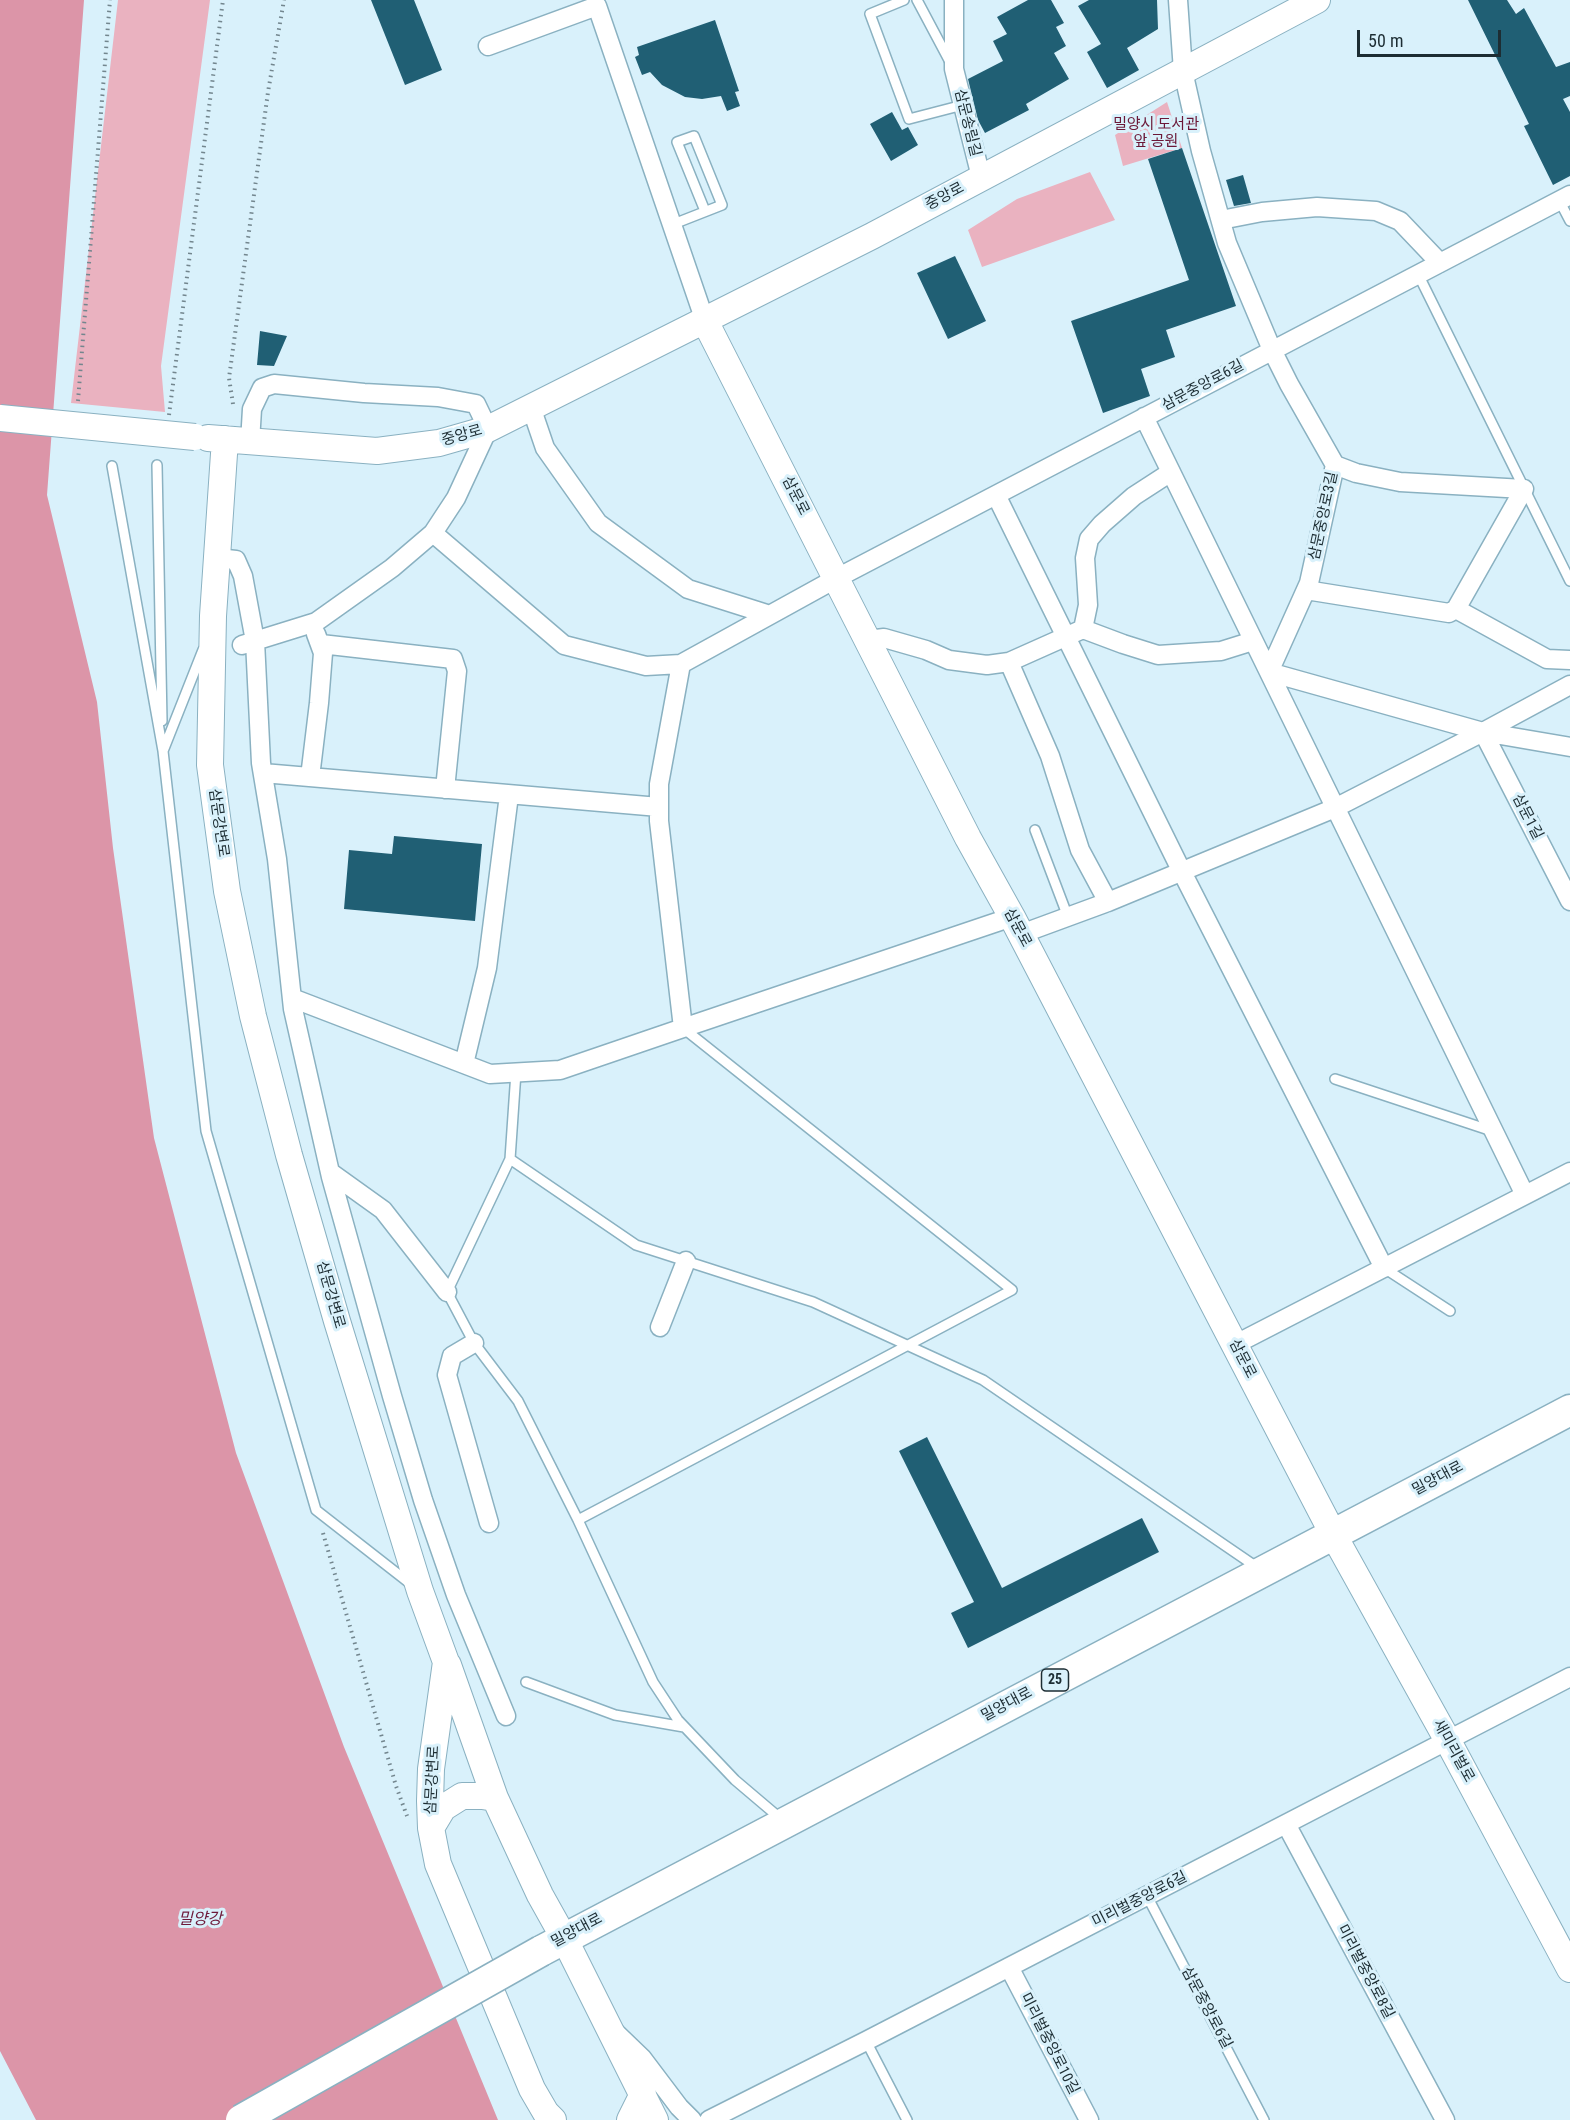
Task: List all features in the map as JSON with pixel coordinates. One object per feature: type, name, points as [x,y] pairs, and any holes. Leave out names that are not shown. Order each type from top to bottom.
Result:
[{"type":"main road","name":"밀양대로","points":[[241,2120],[552,1944],[1570,1410]]},
{"type":"street","name":"삼문송림길","points":[[954,0],[954,69],[981,177]]},
{"type":"street","points":[[1178,0],[1183,71]]},
{"type":"street","name":"중앙로","points":[[0,418],[195,437],[377,451],[439,443],[488,429],[705,321],[1317,0]]},
{"type":"street","points":[[488,46],[597,6],[705,321]]},
{"type":"street","name":"삼문중앙로3길","points":[[1183,71],[1201,151],[1227,243],[1272,350],[1335,465],[1309,584],[1269,672]]},
{"type":"street","name":"삼문중앙로6길","points":[[681,664],[837,578],[1565,197]]},
{"type":"street","points":[[1221,220],[1262,212],[1317,207],[1376,211],[1400,221],[1440,263]]},
{"type":"street","name":"삼문로","points":[[705,321],[968,838],[1333,1534]]},
{"type":"street","points":[[238,440],[262,388],[273,384],[364,393],[438,397],[476,404],[488,429],[456,498],[433,533],[392,568],[316,622],[249,643]]},
{"type":"street","points":[[531,407],[545,448],[598,523],[688,589],[770,615]]},
{"type":"street","points":[[1144,417],[1524,1195]]},
{"type":"street","name":"삼문강변로","points":[[238,440],[217,558],[213,627],[210,765],[227,891],[253,1016],[289,1155],[420,1591],[446,1662],[431,1769],[431,1828],[438,1864],[532,2089],[546,2113],[553,2120]]},
{"type":"street","points":[[1306,590],[1449,613],[1455,609],[1524,489],[1400,482],[1356,473],[1335,465]]},
{"type":"street","points":[[1083,629],[1088,605],[1085,558],[1089,539],[1102,524],[1134,496],[1171,472]]},
{"type":"street","points":[[996,495],[1182,872],[1384,1268]]},
{"type":"street","points":[[433,533],[564,645],[646,666],[681,664],[659,784],[659,821],[683,1028]]},
{"type":"street","points":[[217,558],[236,560],[243,576],[263,773],[277,859],[292,998],[330,1172],[423,1500],[456,1595],[506,1716]]},
{"type":"street","points":[[1455,609],[1547,660],[1570,660]]},
{"type":"street","points":[[310,777],[323,653],[311,623]]},
{"type":"street","points":[[868,640],[884,638],[911,645],[949,660],[987,666],[1009,662],[1083,629],[1123,645],[1158,655],[1221,651],[1253,640]]},
{"type":"street","points":[[321,644],[453,659],[457,671],[445,789]]},
{"type":"street","points":[[1009,662],[1050,756],[1080,850],[1108,902]]},
{"type":"street","points":[[1269,672],[1483,732],[1570,747]]},
{"type":"street","points":[[292,998],[490,1074],[560,1070],[683,1028],[1016,926],[1068,917],[1108,902],[1335,808],[1570,685]]},
{"type":"street","name":"삼문1길","points":[[1483,732],[1570,901]]},
{"type":"street","points":[[263,773],[659,807]]},
{"type":"street","points":[[464,1064],[487,968],[509,795]]},
{"type":"street","points":[[330,1172],[383,1210],[447,1292]]},
{"type":"street","points":[[1234,1345],[1570,1172]]},
{"type":"street","points":[[660,1327],[686,1261]]},
{"type":"street","points":[[474,1343],[452,1356],[447,1375],[489,1523]]},
{"type":"street","name":"새미리벌로","points":[[1333,1534],[1448,1741],[1570,1969]]},
{"type":"street","points":[[446,1662],[495,1798],[540,1895],[552,1944],[608,2026],[655,2120]]},
{"type":"street","name":"미리벌중앙로6길","points":[[709,2120],[1570,1677]]},
{"type":"street","points":[[431,1828],[442,1808],[462,1796],[495,1798]]},
{"type":"street","name":"미리벌중앙로8길","points":[[1286,1824],[1441,2119]]},
{"type":"street","name":"미리벌중앙로10길","points":[[1009,1967],[1089,2120]]},
{"type":"street","points":[[608,2026],[642,2058],[679,2107],[692,2120]]},
{"type":"street","points":[[630,2120],[643,2094]]},
{"type":"lane","points":[[904,0],[870,14],[909,119],[963,105]]},
{"type":"lane","name":"삼문송림길","points":[[917,0],[954,69]]},
{"type":"lane","points":[[671,225],[722,205],[694,136],[677,142],[705,211]]},
{"type":"lane","points":[[1565,197],[1570,221]]},
{"type":"lane","points":[[1418,274],[1570,581]]},
{"type":"lane","points":[[157,465],[163,751]]},
{"type":"lane","points":[[112,466],[163,751],[206,1131],[316,1510],[420,1591]]},
{"type":"lane","points":[[163,751],[213,627]]},
{"type":"lane","points":[[1035,830],[1068,917]]},
{"type":"lane","points":[[578,1520],[1012,1290],[683,1028]]},
{"type":"lane","points":[[516,1072],[510,1159],[447,1292],[474,1343],[518,1401],[578,1520],[653,1682],[678,1720],[735,1780],[785,1822]]},
{"type":"lane","points":[[1335,1079],[1494,1132]]},
{"type":"lane","points":[[510,1159],[636,1245],[813,1302],[983,1380],[1263,1571]]},
{"type":"lane","points":[[1384,1268],[1450,1311]]},
{"type":"lane","points":[[526,1682],[615,1715],[685,1727]]},
{"type":"lane","name":"삼문중앙로6길","points":[[1147,1896],[1264,2120]]},
{"type":"lane","points":[[866,2041],[907,2120]]},
{"type":"path","points":[[78,401],[110,0]]},
{"type":"path","points":[[167,422],[223,0]]},
{"type":"path","points":[[238,440],[229,378],[268,92],[284,0]]},
{"type":"green space","points":[[118,0],[210,0],[161,366],[165,412],[71,403]]},
{"type":"green space","name":"밀양시 도서관 앞 공원","points":[[1167,102],[1182,148],[1123,166],[1115,135]]},
{"type":"green space","points":[[1090,172],[1115,220],[982,267],[968,230],[1017,199]]},
{"type":"water","name":"밀양강","points":[[0,0],[84,0],[47,495],[97,702],[113,848],[154,1138],[236,1453],[344,1747],[498,2120],[36,2120],[0,2051]]},
{"type":"building","points":[[371,0],[414,0],[442,70],[405,85]]},
{"type":"building","points":[[1028,0],[1051,0],[1064,23],[1056,27],[1066,46],[1054,53],[1069,79],[1026,104],[1029,110],[985,133],[978,120],[968,79],[1003,61],[993,41],[1007,34],[997,17]]},
{"type":"building","points":[[1089,0],[1157,0],[1158,29],[1127,48],[1139,70],[1107,88],[1087,52],[1101,44],[1078,6]]},
{"type":"building","points":[[1468,0],[1507,0],[1516,14],[1524,8],[1556,67],[1570,62],[1570,96],[1563,99],[1570,112],[1570,176],[1553,185],[1524,126],[1529,124]]},
{"type":"building","points":[[715,20],[739,91],[735,92],[740,106],[727,111],[721,96],[702,99],[685,97],[662,85],[650,72],[642,75],[635,57],[639,55],[637,47]]},
{"type":"building","points":[[892,112],[902,130],[908,127],[918,145],[891,161],[870,124]]},
{"type":"building","points":[[1182,148],[1236,306],[1166,330],[1175,357],[1141,369],[1150,396],[1103,413],[1071,321],[1189,280],[1148,159]]},
{"type":"building","points":[[1243,175],[1251,203],[1234,206],[1226,180]]},
{"type":"building","points":[[955,256],[986,321],[948,339],[917,273]]},
{"type":"building","points":[[260,331],[287,336],[274,366],[257,365]]},
{"type":"building","points":[[394,836],[482,844],[475,921],[344,909],[349,850],[392,854]]},
{"type":"building","points":[[927,1437],[1002,1588],[1142,1518],[1159,1552],[968,1648],[951,1613],[974,1602],[899,1451]]}]
